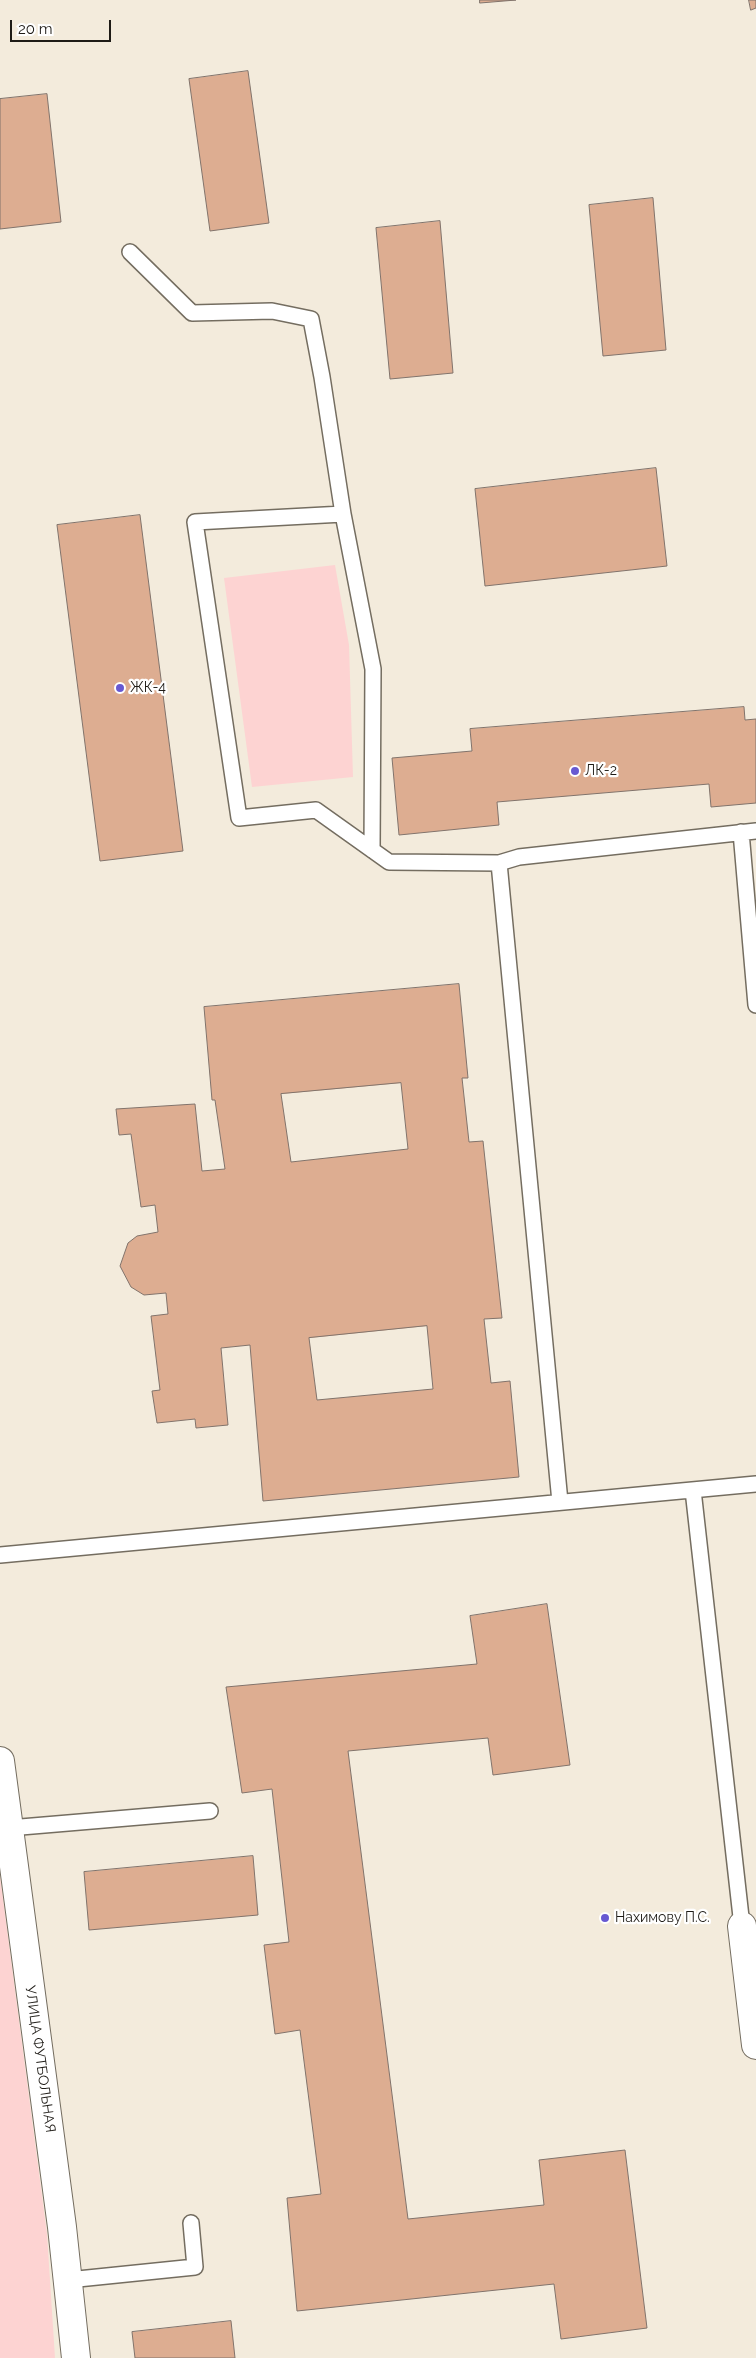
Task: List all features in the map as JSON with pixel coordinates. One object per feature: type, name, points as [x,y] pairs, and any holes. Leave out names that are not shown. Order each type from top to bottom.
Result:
[{"type":"street","name":"УЛИЦА ФУТБОЛЬНАЯ","points":[[0,1761],[68,2280],[76,2358]]},
{"type":"street","points":[[742,1926],[756,2044]]},
{"type":"lane","points":[[130,252],[192,313],[272,311],[311,319],[343,514],[373,669],[372,850]]},
{"type":"lane","points":[[343,514],[195,522],[239,818],[316,810],[389,862],[499,864],[519,857],[749,831],[756,1005]]},
{"type":"lane","points":[[499,864],[560,1502]]},
{"type":"lane","points":[[0,1555],[756,1484]]},
{"type":"lane","points":[[693,1490],[742,1926]]},
{"type":"lane","points":[[9,1828],[210,1811]]},
{"type":"lane","points":[[68,2280],[195,2267],[192,2223]]},
{"type":"shaded area","points":[[335,565],[349,645],[353,777],[252,787],[224,578]]},
{"type":"shaded area","points":[[0,1876],[47,2234],[55,2358],[0,2358]]},
{"type":"building","points":[[480,0],[516,0],[480,3]]},
{"type":"building","points":[[749,0],[756,0],[756,8],[751,10]]},
{"type":"building","points":[[248,71],[269,223],[210,231],[189,79]]},
{"type":"building","points":[[47,94],[61,222],[0,229],[0,99]]},
{"type":"building","points":[[653,198],[666,350],[603,356],[589,205]]},
{"type":"building","points":[[440,221],[453,373],[390,379],[376,228]]},
{"type":"building","points":[[656,468],[667,566],[485,586],[475,489]]},
{"type":"building","name":"ЖК-4","points":[[140,515],[183,851],[100,861],[57,525]]},
{"type":"building","name":"ЛК-2","points":[[744,707],[745,720],[756,719],[756,803],[711,807],[709,784],[497,802],[499,825],[399,835],[392,758],[472,751],[470,729]]},
{"type":"building","points":[[459,984],[468,1078],[462,1078],[469,1142],[483,1141],[502,1318],[484,1319],[491,1383],[510,1381],[519,1477],[263,1501],[250,1345],[221,1348],[228,1425],[196,1428],[195,1419],[157,1423],[152,1391],[160,1390],[151,1316],[168,1314],[166,1293],[144,1295],[131,1287],[120,1266],[128,1243],[137,1236],[158,1232],[155,1205],[141,1207],[131,1134],[119,1135],[116,1109],[195,1104],[202,1171],[225,1169],[215,1100],[212,1100],[204,1007]],"holes":[[[401,1083],[408,1149],[291,1162],[281,1094]],[[427,1326],[433,1389],[317,1400],[309,1338]]]},
{"type":"building","points":[[547,1604],[570,1765],[493,1775],[488,1738],[348,1751],[408,2219],[544,2205],[539,2160],[625,2150],[647,2328],[561,2339],[554,2284],[297,2311],[287,2198],[321,2194],[300,2030],[275,2034],[264,1945],[289,1942],[272,1789],[242,1793],[226,1687],[477,1664],[470,1616]]},
{"type":"building","points":[[253,1856],[258,1915],[89,1930],[84,1872]]},
{"type":"building","points":[[231,2321],[235,2358],[135,2358],[132,2332]]},
{"type":"place","name":"ЖК-4","points":[[120,688]]},
{"type":"place","name":"ЛК-2","points":[[575,771]]},
{"type":"place","name":"Нахимову П.С.","points":[[605,1918]]}]
